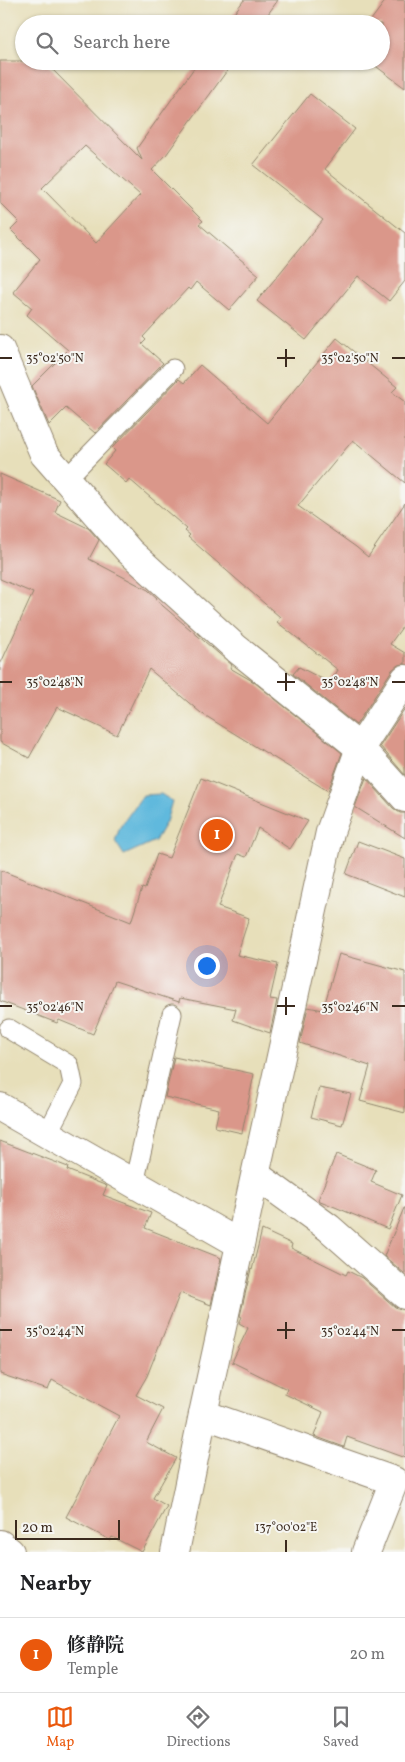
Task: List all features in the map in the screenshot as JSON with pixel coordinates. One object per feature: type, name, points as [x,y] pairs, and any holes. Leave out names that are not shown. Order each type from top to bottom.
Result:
[{"type":"street","points":[[0,349],[44,454],[129,551],[237,649],[360,748],[405,798]]},
{"type":"street","points":[[175,1552],[203,1414],[330,832],[360,748],[405,679]]},
{"type":"street","points":[[0,1107],[240,1244]]},
{"type":"street","points":[[256,1176],[328,1228],[405,1295]]},
{"type":"street","points":[[203,1414],[394,1481],[366,1552]]},
{"type":"street","points":[[0,1544],[10,1552]]},
{"type":"lane","points":[[66,479],[173,368]]},
{"type":"lane","points":[[134,1184],[172,1014]]},
{"type":"lane","points":[[9,1029],[69,1065],[73,1084],[47,1134]]},
{"type":"water","points":[[161,794],[172,801],[166,822],[155,841],[124,855],[115,841],[120,827],[143,795]]},
{"type":"building","points":[[244,0],[278,0],[267,15],[233,15]]},
{"type":"building","points":[[386,0],[405,0],[405,88],[381,70],[390,70],[390,15],[375,15]]},
{"type":"building","points":[[0,61],[15,61],[15,70],[53,70],[142,160],[137,148],[193,70],[227,70],[166,155],[152,170],[203,221],[199,224],[259,275],[229,310],[196,282],[190,290],[188,288],[143,337],[146,340],[142,344],[163,363],[95,433],[66,408],[49,425],[32,386],[68,350],[27,315],[32,308],[13,292],[40,259],[11,230],[19,222],[0,203]],"holes":[[[85,146],[140,195],[96,243],[42,188]]]},
{"type":"building","points":[[310,94],[355,129],[325,169],[405,233],[405,281],[389,301],[358,276],[306,340],[257,301],[323,220],[253,165]]},
{"type":"building","points":[[337,338],[397,387],[392,392],[405,402],[405,483],[353,440],[298,506],[368,557],[405,503],[405,623],[390,644],[405,653],[405,664],[398,665],[392,670],[356,725],[293,674],[299,667],[330,683],[338,670],[277,622],[280,617],[188,537],[190,535],[185,531],[187,529],[129,479],[126,483],[104,464],[115,451],[112,448],[179,379],[184,383],[200,365],[267,423]]},
{"type":"building","points":[[0,474],[60,500],[55,512],[88,528],[99,540],[89,559],[148,590],[157,598],[156,600],[232,665],[230,668],[254,682],[342,753],[328,791],[201,713],[149,669],[117,735],[57,707],[29,758],[0,742],[0,665],[33,593],[0,579]]},
{"type":"building","points":[[405,708],[405,775],[380,746]]},
{"type":"building","points":[[201,778],[308,821],[290,849],[258,828],[246,857],[238,854],[218,907],[249,918],[237,955],[278,964],[270,999],[277,1000],[270,1033],[233,1020],[236,1009],[180,998],[179,1002],[115,981],[93,1034],[59,1020],[57,1023],[0,1001],[0,870],[131,922],[142,888],[145,889],[157,854],[169,858]]},
{"type":"building","points":[[366,778],[393,808],[400,813],[405,813],[405,838],[355,807]]},
{"type":"building","points":[[358,841],[405,859],[405,897],[346,874]]},
{"type":"building","points":[[339,954],[405,972],[405,1113],[360,1101],[370,1066],[300,1043],[308,1007],[323,1010]]},
{"type":"building","points":[[174,1057],[254,1074],[242,1133],[215,1127],[219,1109],[165,1097]]},
{"type":"building","points":[[319,1088],[351,1094],[342,1125],[311,1117]]},
{"type":"building","points":[[0,1141],[68,1167],[67,1170],[107,1186],[103,1195],[151,1213],[145,1228],[221,1258],[211,1305],[180,1293],[147,1376],[136,1395],[163,1409],[146,1442],[176,1458],[153,1498],[167,1506],[142,1552],[112,1537],[110,1540],[66,1517],[119,1416],[52,1380],[48,1390],[0,1374]]},
{"type":"building","points":[[336,1154],[376,1170],[371,1182],[402,1195],[388,1229],[318,1200]]},
{"type":"building","points":[[405,1208],[405,1274],[384,1256]]},
{"type":"building","points":[[262,1230],[292,1244],[291,1248],[346,1275],[348,1271],[362,1278],[395,1307],[405,1310],[405,1458],[347,1437],[344,1447],[314,1436],[323,1412],[285,1394],[287,1389],[232,1362],[248,1328],[239,1323],[242,1317],[240,1316]]},
{"type":"place","name":"修静院","points":[[217,835]]}]
